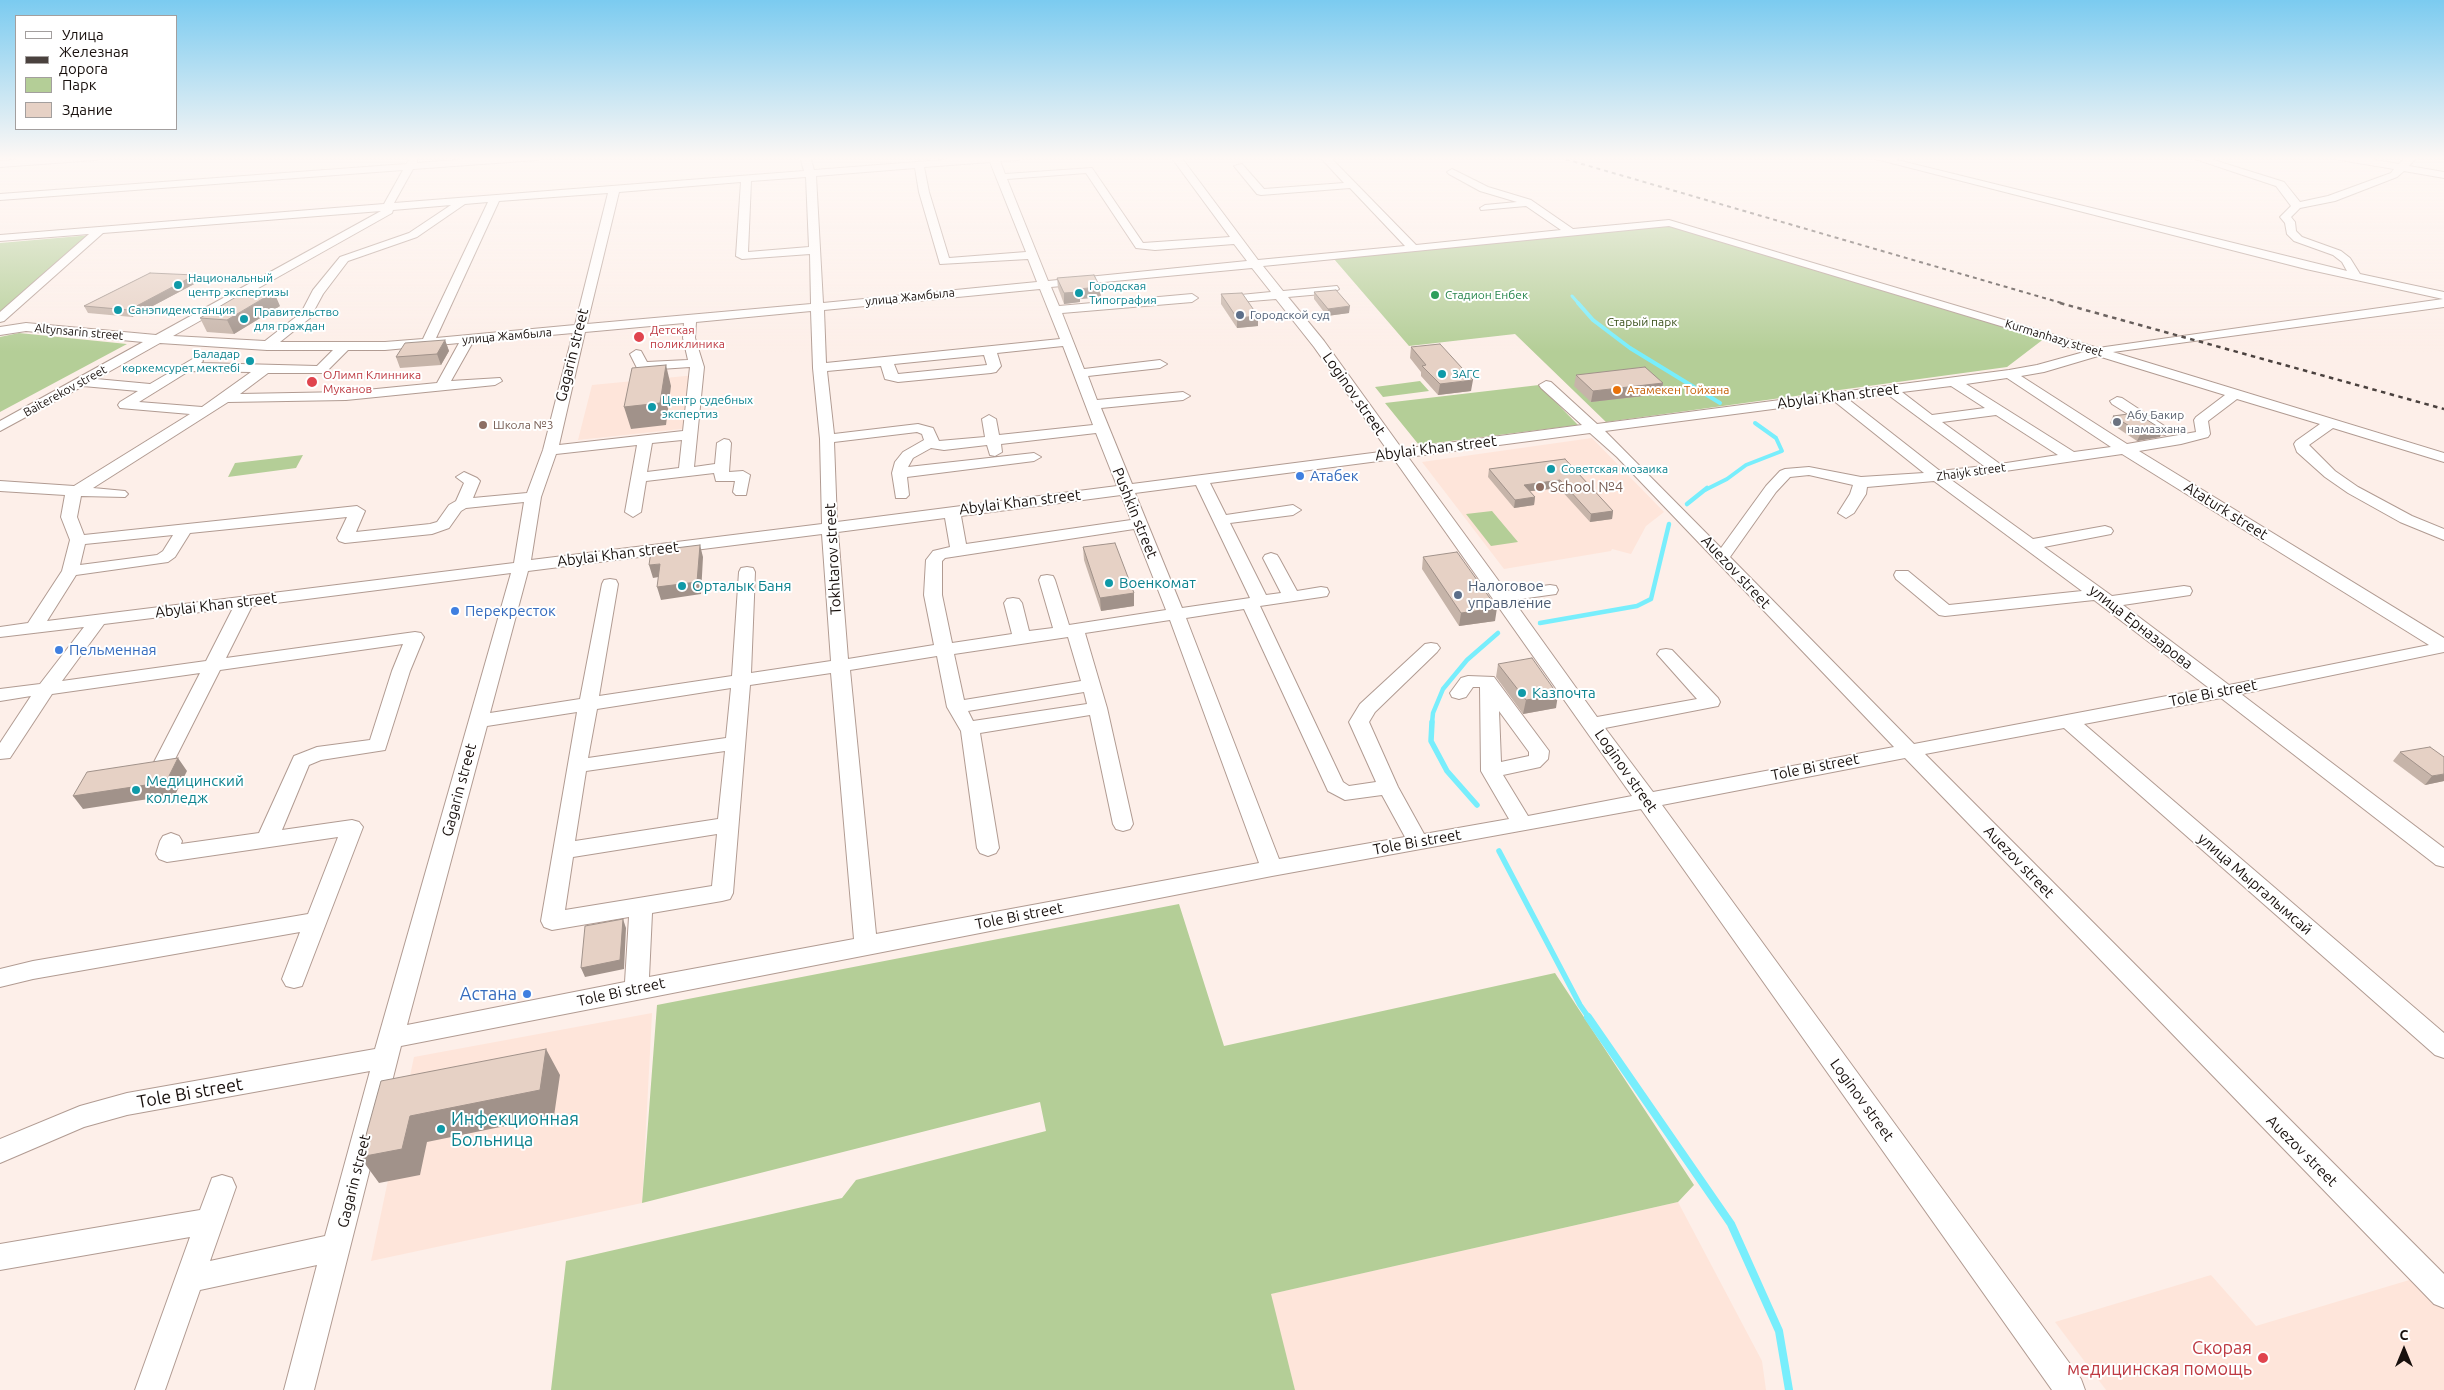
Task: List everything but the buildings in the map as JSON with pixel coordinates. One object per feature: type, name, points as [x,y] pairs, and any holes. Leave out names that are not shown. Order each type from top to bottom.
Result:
[{"type":"street","points":[[0,238],[203,222]]},
{"type":"street","name":"Baiterekov street","points":[[0,427],[368,222]]},
{"type":"street","points":[[267,346],[306,314],[317,293],[344,259],[413,235],[433,222]]},
{"type":"street","points":[[427,343],[484,222]]},
{"type":"street","name":"Gagarin street","points":[[299,1390],[388,1048],[525,553],[533,497],[550,450],[578,329],[606,222]]},
{"type":"street","points":[[744,222],[742,256],[815,250]]},
{"type":"street","name":"Tokhtarov street","points":[[813,222],[817,307],[819,310],[820,368],[827,439],[831,568],[866,946]]},
{"type":"street","points":[[933,222],[944,262],[1033,255]]},
{"type":"street","name":"Pushkin street","points":[[1019,222],[1176,614],[1272,868]]},
{"type":"street","points":[[1124,222],[1140,246],[1155,247],[1237,240]]},
{"type":"street","name":"Loginov street","points":[[1224,222],[1319,344],[2070,1390]]},
{"type":"street","points":[[1388,222],[1412,248]]},
{"type":"street","points":[[1556,222],[1570,232]]},
{"type":"street","points":[[2130,222],[2356,277],[2444,296]]},
{"type":"street","points":[[2290,222],[2291,232],[2294,236],[2301,241],[2337,253],[2346,260],[2356,277]]},
{"type":"street","name":"улица Жамбыла","points":[[157,339],[267,346],[343,348],[427,343],[817,307],[1663,224]]},
{"type":"street","name":"Kurmanhazy street","points":[[1663,224],[1678,224],[2444,458]]},
{"type":"street","points":[[0,318],[100,230]]},
{"type":"street","points":[[1230,300],[1333,289]]},
{"type":"street","points":[[1054,310],[1192,298]]},
{"type":"street","name":"Abylai Khan street","points":[[0,632],[830,528],[1200,478],[2009,374],[2039,369],[2096,351],[2184,337],[2444,303]]},
{"type":"street","points":[[38,328],[62,317]]},
{"type":"street","points":[[686,472],[696,363],[689,338],[690,318]]},
{"type":"street","name":"Altynsarin street","points":[[0,331],[26,327],[157,339]]},
{"type":"street","points":[[441,386],[468,339]]},
{"type":"street","points":[[820,368],[887,362],[890,376],[898,378],[991,369],[994,366],[990,351],[1068,342]]},
{"type":"street","points":[[205,411],[125,405],[185,367],[228,344]]},
{"type":"street","points":[[185,367],[320,370],[343,348]]},
{"type":"street","points":[[636,354],[642,365],[645,366],[696,363]]},
{"type":"street","points":[[1080,373],[1160,364]]},
{"type":"street","points":[[34,628],[70,571],[78,540],[68,517],[71,498],[76,492],[225,398],[263,370]]},
{"type":"street","name":"Ataturk street","points":[[2009,374],[2125,449],[2444,646]]},
{"type":"street","points":[[225,398],[346,396],[495,381]]},
{"type":"street","points":[[1953,381],[2071,457]]},
{"type":"street","points":[[81,382],[152,388]]},
{"type":"street","points":[[1546,385],[1595,428]]},
{"type":"street","points":[[1890,390],[1997,469]]},
{"type":"street","name":"Zhaiyk street","points":[[1722,557],[1771,489],[1785,474],[1795,470],[1809,471],[1861,482],[1938,477],[2181,440],[2201,436],[2203,434],[2201,420],[2235,394]]},
{"type":"street","points":[[1093,405],[1182,396]]},
{"type":"street","name":"улица Ерназарова","points":[[1837,397],[1938,477],[2032,544],[2444,859]]},
{"type":"street","points":[[2117,401],[2181,440]]},
{"type":"street","points":[[1931,419],[1998,410]]},
{"type":"street","points":[[989,419],[994,440],[995,461]]},
{"type":"street","points":[[2331,423],[2301,444],[2302,450],[2330,474],[2353,490],[2406,519],[2444,535]]},
{"type":"street","points":[[827,439],[918,428],[928,431],[932,442]]},
{"type":"street","points":[[901,495],[900,473],[902,462],[908,454],[932,442],[944,446],[1102,428]]},
{"type":"street","name":"Auezov street","points":[[1595,428],[1722,557],[1798,638],[2444,1294]]},
{"type":"street","points":[[550,450],[690,435]]},
{"type":"street","points":[[633,512],[645,440]]},
{"type":"street","points":[[724,443],[721,478],[743,475],[741,492]]},
{"type":"street","points":[[900,473],[1034,457]]},
{"type":"street","points":[[640,477],[722,468]]},
{"type":"street","points":[[463,504],[472,481],[464,477]]},
{"type":"street","points":[[1200,478],[1221,520],[1335,786],[1345,793],[1388,787]]},
{"type":"street","points":[[1846,513],[1858,494],[1861,482]]},
{"type":"street","points":[[0,486],[120,494]]},
{"type":"street","points":[[78,540],[356,511],[345,538],[438,528],[455,508],[463,504],[533,497]]},
{"type":"street","points":[[1221,520],[1293,510]]},
{"type":"street","points":[[952,511],[958,550]]},
{"type":"street","points":[[1098,708],[970,728],[965,725],[956,707],[933,595],[934,560],[940,554],[958,550],[1139,524]]},
{"type":"street","points":[[70,571],[162,559],[169,554],[185,529]]},
{"type":"street","points":[[2032,544],[2105,531]]},
{"type":"street","points":[[1271,558],[1291,596]]},
{"type":"street","points":[[610,584],[590,703],[577,766],[552,921],[722,893],[741,681],[747,572]]},
{"type":"street","points":[[1902,576],[1944,611],[2184,591]]},
{"type":"street","points":[[1047,580],[1098,708],[1123,824]]},
{"type":"street","points":[[1501,597],[1550,590]]},
{"type":"street","points":[[478,721],[1321,592]]},
{"type":"street","points":[[162,766],[211,664],[245,602]]},
{"type":"street","points":[[1013,603],[1022,639]]},
{"type":"street","points":[[3,753],[46,689],[98,620]]},
{"type":"street","points":[[0,695],[415,637],[401,671],[378,745],[317,754],[302,761],[267,839]]},
{"type":"street","name":"Tole Bi street","points":[[0,1151],[80,1117],[127,1104],[388,1048],[636,989],[1272,868],[1522,824],[1908,749],[2223,691],[2444,646]]},
{"type":"street","points":[[1418,841],[1388,787],[1359,722],[1367,708],[1431,648]]},
{"type":"street","points":[[1592,724],[1711,702],[1666,654]]},
{"type":"street","points":[[1459,693],[1468,682],[1483,679],[1489,683],[1540,756],[1533,762],[1491,771]]},
{"type":"street","points":[[1489,683],[1491,771],[1522,824]]},
{"type":"street","points":[[956,707],[1090,685]]},
{"type":"street","name":"улица Мыргалымсай","points":[[2067,720],[2444,1048]]},
{"type":"street","points":[[970,728],[988,848]]},
{"type":"street","points":[[577,766],[734,743]]},
{"type":"street","points":[[563,851],[729,825]]},
{"type":"street","points":[[171,841],[167,854],[352,827],[294,979]]},
{"type":"street","points":[[636,989],[641,907]]},
{"type":"street","points":[[0,978],[32,970],[316,921]]},
{"type":"street","points":[[150,1390],[222,1187]]},
{"type":"street","points":[[0,1258],[210,1221]]},
{"type":"street","points":[[189,1279],[336,1247]]},
{"type":"shaded area","points":[[696,375],[690,428],[578,440],[592,385]]},
{"type":"shaded area","name":"School №4","points":[[1592,438],[1664,512],[1646,526],[1631,554],[1612,549],[1611,551],[1504,569],[1422,462]]},
{"type":"shaded area","points":[[652,1013],[642,1203],[371,1261],[414,1057]]},
{"type":"shaded area","points":[[1678,1202],[1762,1361],[1766,1390],[1295,1390],[1270,1294]]},
{"type":"shaded area","name":"Скорая медицинская помощь","points":[[2211,1275],[2256,1326],[2416,1278],[2444,1306],[2444,1390],[2106,1390],[2055,1322]]},
{"type":"green space","name":"Старый парк","points":[[1674,225],[2045,338],[2007,367],[1606,422],[1515,334],[1409,346],[1334,259]]},
{"type":"green space","points":[[92,235],[0,316],[0,243]]},
{"type":"green space","points":[[19,333],[127,344],[0,412],[0,337]]},
{"type":"green space","points":[[1420,381],[1429,391],[1383,397],[1375,387]]},
{"type":"green space","points":[[1539,385],[1578,425],[1419,445],[1385,403]]},
{"type":"green space","points":[[303,455],[296,468],[228,477],[235,463]]},
{"type":"green space","points":[[1492,511],[1518,542],[1491,546],[1466,514]]},
{"type":"green space","points":[[1179,904],[1224,1046],[1555,973],[1694,1185],[1678,1202],[1271,1294],[1295,1390],[551,1390],[566,1261],[842,1198],[856,1180],[1046,1131],[1040,1102],[642,1203],[657,1005]]},
{"type":"waterway","points":[[1572,296],[1579,304]]},
{"type":"waterway","points":[[1578,303],[1593,320],[1630,348],[1720,403]]},
{"type":"waterway","points":[[1705,490],[1727,479],[1746,465],[1782,451],[1776,438],[1755,423]]},
{"type":"waterway","points":[[1687,504],[1707,488]]},
{"type":"waterway","points":[[1540,623],[1637,606],[1651,599],[1669,524]]},
{"type":"waterway","points":[[1432,723],[1433,713],[1443,689],[1467,660],[1498,633]]},
{"type":"waterway","points":[[1432,722],[1431,741],[1447,771],[1477,805]]},
{"type":"waterway","points":[[1499,851],[1580,1005],[1589,1018]]},
{"type":"waterway","points":[[1588,1017],[1731,1224],[1779,1331],[1789,1390]]},
{"type":"railway","points":[[1782,222],[2065,304]]},
{"type":"railway","points":[[2060,303],[2444,409]]},
{"type":"place","name":"Национальный центр экспертизы","points":[[178,285]]},
{"type":"place","name":"Городская Типография","points":[[1079,293]]},
{"type":"place","name":"Стадион Енбек","points":[[1435,295]]},
{"type":"place","name":"Санэпидемстанция","points":[[118,310]]},
{"type":"place","name":"Городской суд","points":[[1240,315]]},
{"type":"place","name":"Правительство для граждан","points":[[244,319]]},
{"type":"place","name":"Детская поликлиника","points":[[639,337]]},
{"type":"place","name":"Баладар көркемсурет мектебі","points":[[250,361]]},
{"type":"place","name":"ЗАГС","points":[[1442,374]]},
{"type":"place","name":"ОЛимп Клинника Муканов","points":[[312,382]]},
{"type":"place","name":"Атамекен Тойхана","points":[[1617,390]]},
{"type":"place","name":"Центр судебных экспертиз","points":[[652,407]]},
{"type":"place","name":"Абу Бакир намазхана","points":[[2117,422]]},
{"type":"place","name":"Школа №3","points":[[483,425]]},
{"type":"place","name":"Советская мозаика","points":[[1551,469]]},
{"type":"place","name":"Атабек","points":[[1300,476]]},
{"type":"place","name":"School №4","points":[[1540,487]]},
{"type":"place","name":"Военкомат","points":[[1109,583]]},
{"type":"place","name":"Орталык Баня","points":[[682,586]]},
{"type":"place","name":"Налоговое управление","points":[[1458,595]]},
{"type":"place","name":"Перекресток","points":[[455,611]]},
{"type":"place","name":"Пельменная","points":[[59,650]]},
{"type":"place","name":"Казпочта","points":[[1522,693]]},
{"type":"place","name":"Медицинский колледж","points":[[136,790]]},
{"type":"place","name":"Астана","points":[[527,994]]},
{"type":"place","name":"Инфекционная Больница","points":[[441,1129]]},
{"type":"place","name":"Скорая медицинская помощь","points":[[2263,1358]]}]
